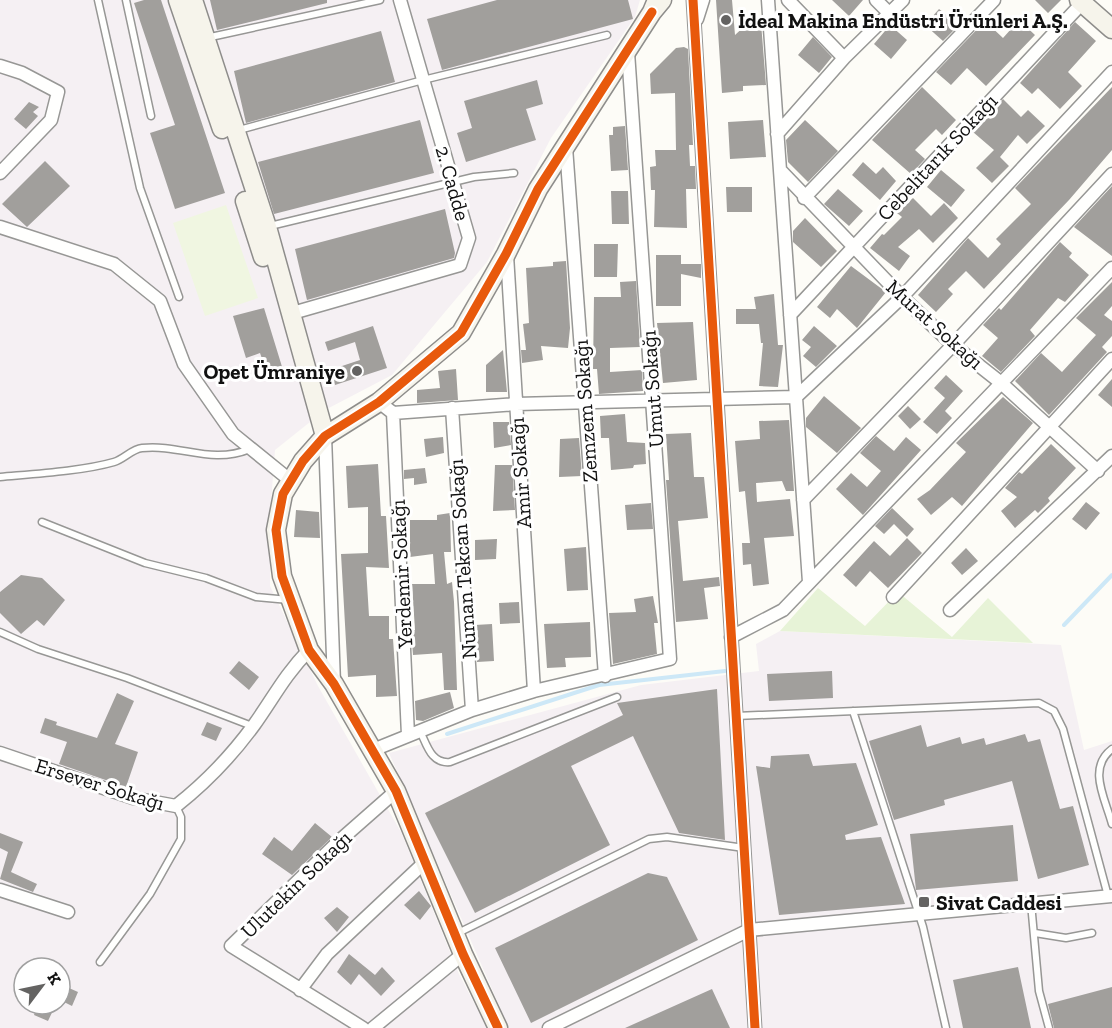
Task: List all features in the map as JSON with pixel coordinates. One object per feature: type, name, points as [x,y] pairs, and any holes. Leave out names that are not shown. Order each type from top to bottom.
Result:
[{"type":"street","points":[[178,0],[198,39],[261,229],[279,305],[289,314],[325,436],[334,684]]},
{"type":"street","points":[[193,0],[198,39]]},
{"type":"street","name":"2. Cadde","points":[[289,314],[460,265],[469,238],[400,0]]},
{"type":"street","points":[[693,0],[754,1028]]},
{"type":"street","points":[[694,29],[703,0]]},
{"type":"street","points":[[768,0],[809,582]]},
{"type":"street","points":[[788,0],[844,58]]},
{"type":"street","points":[[876,0],[890,14]]},
{"type":"street","points":[[777,134],[844,58],[903,0]]},
{"type":"street","points":[[804,198],[994,0]]},
{"type":"street","points":[[1082,1],[1112,29]]},
{"type":"street","name":"Cebelitarık Sokağı","points":[[790,315],[1082,1]]},
{"type":"street","points":[[498,1028],[463,954],[396,791],[334,684],[309,650],[282,576],[276,530],[283,494],[303,461],[325,436],[386,408],[461,333],[506,254],[538,189],[657,4]]},
{"type":"street","name":"Umut Sokağı","points":[[605,676],[670,658],[628,52]]},
{"type":"street","points":[[0,66],[22,73],[58,92],[51,120],[0,173]]},
{"type":"street","points":[[386,408],[452,408],[717,397],[796,397],[902,297],[1112,72]]},
{"type":"street","name":"Zemzem Sokağı","points":[[566,147],[605,676]]},
{"type":"street","name":"Murat Sokağı","points":[[780,170],[804,198],[902,297],[953,345],[1000,382],[1098,471]]},
{"type":"street","points":[[803,500],[953,345],[1112,174]]},
{"type":"street","points":[[0,227],[114,264],[160,301],[184,364],[233,434],[291,481]]},
{"type":"street","name":"Amir Sokağı","points":[[506,254],[534,691]]},
{"type":"street","points":[[731,637],[783,610],[1112,268]]},
{"type":"street","points":[[893,597],[1112,359]]},
{"type":"street","name":"Yerdemir Sokağı","points":[[386,408],[414,733]]},
{"type":"street","name":"Numan Tekcan Sokağı","points":[[452,408],[472,710]]},
{"type":"street","points":[[950,610],[1112,456]]},
{"type":"street","name":"Ersever Sokağı","points":[[0,753],[133,798],[176,806],[198,789],[253,726],[285,675],[309,650]]},
{"type":"street","points":[[373,750],[472,710],[534,691],[605,676]]},
{"type":"street","name":"Ulutekin Sokağı","points":[[363,1028],[231,946],[338,842],[396,791]]},
{"type":"street","points":[[300,990],[327,954],[426,861]]},
{"type":"street","points":[[0,890],[68,912]]},
{"type":"street","points":[[549,1028],[749,930],[1110,896]]},
{"type":"street","points":[[373,1028],[463,954]]},
{"type":"lane","points":[[98,0],[140,188],[179,297]]},
{"type":"lane","points":[[126,0],[151,116]]},
{"type":"lane","points":[[198,39],[380,0]]},
{"type":"lane","points":[[229,133],[423,80],[607,35]]},
{"type":"lane","points":[[261,229],[474,177],[514,173]]},
{"type":"lane","points":[[0,477],[115,462],[138,449],[165,446],[189,454],[224,457],[251,449]]},
{"type":"lane","points":[[42,522],[145,563],[206,578],[256,597],[290,600]]},
{"type":"lane","points":[[0,632],[38,649],[127,678],[253,726]]},
{"type":"lane","points":[[414,733],[432,756],[442,762],[450,762],[617,697]]},
{"type":"lane","points":[[736,716],[1039,703],[1054,711],[1063,729],[1110,896]]},
{"type":"lane","points":[[853,711],[918,913],[946,1028]]},
{"type":"lane","points":[[1112,749],[1099,761],[1098,775],[1112,824]]},
{"type":"lane","points":[[100,962],[150,894],[181,839],[181,817],[176,806]]},
{"type":"lane","points":[[455,935],[649,839],[667,837],[744,848]]},
{"type":"lane","points":[[1030,903],[1035,933],[1039,991],[1049,1028]]},
{"type":"lane","points":[[1035,933],[1066,938],[1092,933]]},
{"type":"shaded area","points":[[0,0],[640,0],[635,17],[551,138],[487,262],[392,375],[325,410],[275,450],[270,515],[270,586],[318,686],[402,834],[459,974],[487,1028],[0,1028]]},
{"type":"shaded area","points":[[780,631],[1061,645],[1084,750],[1112,741],[1112,1028],[509,1028],[389,753],[641,685],[759,671],[756,644]]},
{"type":"green space","points":[[226,205],[258,298],[205,316],[173,223]]},
{"type":"green space","points":[[818,588],[865,626],[898,592],[952,637],[988,598],[1033,643],[780,631]]},
{"type":"building","points":[[144,0],[161,0],[225,193],[175,209],[150,133],[175,125],[134,3]]},
{"type":"building","points":[[210,0],[327,0],[327,3],[217,30]]},
{"type":"building","points":[[497,0],[628,0],[633,19],[442,70],[427,19]]},
{"type":"building","points":[[716,0],[732,0],[735,35],[748,23],[761,23],[766,85],[743,86],[743,91],[722,93]]},
{"type":"building","points":[[832,0],[863,0],[849,16]]},
{"type":"building","points":[[1035,0],[1061,0],[1048,13]]},
{"type":"building","points":[[939,9],[959,25],[943,41],[925,25]]},
{"type":"building","points":[[1019,20],[1035,35],[986,86],[967,68],[951,85],[936,72],[985,21],[1003,38]]},
{"type":"building","points":[[1075,22],[1096,41],[1068,72],[1082,86],[1060,109],[1038,88],[1032,94],[1020,83]]},
{"type":"building","points":[[890,25],[907,40],[891,59],[874,44]]},
{"type":"building","points":[[381,31],[395,82],[246,123],[234,71]]},
{"type":"building","points":[[813,37],[832,57],[819,73],[798,55]]},
{"type":"building","points":[[676,48],[688,49],[693,145],[689,145],[690,166],[695,166],[696,189],[686,189],[687,228],[654,227],[655,190],[651,190],[650,167],[656,166],[655,150],[676,150],[675,93],[651,94],[650,74]]},
{"type":"building","points":[[537,80],[543,104],[526,109],[536,140],[466,162],[457,133],[472,128],[464,101]]},
{"type":"building","points":[[922,87],[956,120],[942,135],[936,129],[915,150],[925,159],[911,174],[872,140]]},
{"type":"building","points":[[1112,87],[1112,150],[1069,200],[984,289],[966,271],[948,289],[953,294],[936,312],[918,295],[968,238],[988,258],[1001,244],[996,239],[1031,204],[1015,188]]},
{"type":"building","points":[[1003,99],[1021,117],[1028,110],[1045,126],[1027,144],[1018,135],[1000,157],[1009,166],[992,183],[976,168],[994,150],[973,132]]},
{"type":"building","points":[[29,102],[39,107],[33,112],[38,116],[26,129],[14,119]]},
{"type":"building","points":[[420,120],[434,173],[274,214],[258,162]]},
{"type":"building","points":[[763,120],[766,157],[730,159],[728,122]]},
{"type":"building","points":[[805,120],[838,151],[808,182],[788,162],[786,140]]},
{"type":"building","points":[[625,126],[628,170],[611,171],[609,135],[613,135],[613,127]]},
{"type":"building","points":[[45,161],[70,186],[27,227],[2,204]]},
{"type":"building","points":[[863,162],[876,174],[883,167],[896,181],[880,200],[852,175]]},
{"type":"building","points":[[941,170],[965,190],[951,207],[927,187]]},
{"type":"building","points":[[1112,186],[1112,256],[1074,227]]},
{"type":"building","points":[[726,187],[752,187],[752,212],[727,212]]},
{"type":"building","points":[[838,189],[863,211],[849,226],[824,204]]},
{"type":"building","points":[[611,191],[628,191],[629,224],[612,224]]},
{"type":"building","points":[[913,198],[931,216],[944,203],[958,218],[933,243],[919,229],[898,247],[910,256],[899,271],[870,248],[902,217],[897,213]]},
{"type":"building","points":[[445,209],[455,253],[454,258],[307,300],[295,249]]},
{"type":"building","points":[[805,218],[837,251],[821,267],[793,242],[793,231]]},
{"type":"building","points":[[1060,242],[1072,253],[1069,257],[1089,275],[1065,302],[1058,298],[1030,330],[1035,336],[1001,372],[982,356],[998,338],[983,325],[999,308],[1001,310]]},
{"type":"building","points":[[594,244],[618,244],[617,277],[594,277]]},
{"type":"building","points":[[656,255],[681,255],[681,264],[701,264],[701,278],[681,274],[681,306],[656,306]]},
{"type":"building","points":[[566,261],[570,328],[568,348],[541,346],[543,360],[522,363],[521,350],[526,350],[523,324],[529,323],[526,268],[553,266],[553,262]]},
{"type":"building","points":[[851,266],[886,292],[857,328],[837,309],[830,318],[817,307]]},
{"type":"building","points":[[636,281],[640,347],[610,348],[610,372],[642,370],[643,391],[599,394],[597,369],[593,369],[594,297],[621,297],[620,282]]},
{"type":"building","points":[[1112,282],[1112,306],[1104,315],[1112,321],[1112,336],[1102,347],[1107,352],[1049,415],[1015,381],[1041,353],[1062,372],[1096,335],[1076,318]]},
{"type":"building","points":[[774,294],[778,345],[783,345],[778,387],[759,386],[763,343],[761,343],[759,324],[736,324],[736,309],[756,309],[754,297]]},
{"type":"building","points":[[264,308],[283,370],[268,376],[260,353],[246,358],[233,316]]},
{"type":"building","points":[[693,322],[697,380],[663,383],[657,323]]},
{"type":"building","points":[[373,326],[387,368],[335,385],[330,370],[360,360],[355,342],[328,351],[325,342]]},
{"type":"building","points":[[814,326],[837,346],[816,367],[803,356],[811,347],[802,340]]},
{"type":"building","points":[[503,350],[507,392],[486,392],[486,365]]},
{"type":"building","points":[[456,369],[458,400],[417,403],[417,390],[440,388],[438,371]]},
{"type":"building","points":[[946,375],[963,391],[945,411],[952,418],[937,434],[923,422],[945,398],[934,388]]},
{"type":"building","points":[[1112,379],[1112,407],[1098,395]]},
{"type":"building","points":[[824,396],[861,428],[837,453],[806,427],[806,418]]},
{"type":"building","points":[[1003,397],[1033,423],[962,506],[952,497],[931,515],[917,499],[930,490],[966,452],[956,443]]},
{"type":"building","points":[[908,406],[921,419],[910,429],[898,416]]},
{"type":"building","points":[[625,414],[627,442],[645,443],[646,464],[611,470],[609,438],[601,438],[600,416]]},
{"type":"building","points":[[789,420],[794,491],[786,491],[782,481],[756,483],[757,502],[790,499],[794,536],[764,538],[769,584],[753,586],[751,564],[743,565],[742,543],[750,543],[745,491],[739,492],[735,441],[760,439],[759,421]]},
{"type":"building","points":[[493,422],[509,422],[511,445],[494,448]]},
{"type":"building","points":[[691,433],[694,477],[704,477],[708,518],[678,521],[683,581],[719,577],[720,586],[704,588],[708,619],[676,622],[666,480],[669,480],[666,434]]},
{"type":"building","points":[[876,436],[894,451],[906,437],[921,450],[863,515],[836,489],[851,473],[867,487],[881,471],[860,453]]},
{"type":"building","points":[[443,437],[444,453],[426,457],[424,439]]},
{"type":"building","points":[[579,438],[582,476],[559,477],[560,439]]},
{"type":"building","points":[[1051,444],[1076,468],[1048,498],[1050,501],[1038,513],[1035,510],[1015,528],[1001,511],[1017,497],[1005,488],[1019,472],[1022,474]]},
{"type":"building","points":[[378,464],[381,516],[386,516],[389,568],[366,567],[369,616],[389,616],[389,639],[393,639],[397,696],[376,697],[376,675],[348,677],[341,554],[368,553],[368,507],[348,508],[346,466]]},
{"type":"building","points":[[495,465],[512,465],[515,510],[493,511]]},
{"type":"building","points":[[425,468],[427,483],[414,485],[414,478],[404,479],[404,470]]},
{"type":"building","points":[[1086,502],[1100,513],[1086,530],[1072,519]]},
{"type":"building","points":[[651,503],[653,529],[627,530],[625,505]]},
{"type":"building","points":[[892,508],[914,529],[907,537],[894,524],[884,534],[875,526]]},
{"type":"building","points":[[296,510],[319,512],[320,538],[294,537]]},
{"type":"building","points":[[450,513],[451,552],[444,552],[447,584],[452,582],[454,602],[457,690],[444,690],[442,653],[413,655],[411,630],[415,630],[412,584],[435,584],[433,554],[410,557],[410,520],[437,520],[437,515]]},
{"type":"building","points":[[907,538],[922,553],[888,588],[870,571],[856,587],[843,575],[874,541],[890,556]]},
{"type":"building","points":[[497,539],[496,559],[475,560],[475,540]]},
{"type":"building","points":[[586,547],[588,590],[567,591],[564,549]]},
{"type":"building","points":[[966,548],[978,561],[962,575],[951,563]]},
{"type":"building","points":[[21,575],[42,578],[65,600],[44,626],[37,620],[21,634],[0,613],[0,592]]},
{"type":"building","points":[[653,596],[658,623],[654,623],[657,654],[613,664],[609,613],[636,612],[634,599]]},
{"type":"building","points":[[519,602],[520,623],[500,624],[499,603]]},
{"type":"building","points":[[590,622],[591,657],[565,658],[566,667],[547,668],[544,624]]},
{"type":"building","points":[[492,624],[494,661],[477,662],[475,625]]},
{"type":"building","points":[[239,661],[259,677],[249,690],[229,673]]},
{"type":"building","points":[[832,671],[833,698],[769,701],[767,674]]},
{"type":"building","points":[[717,689],[725,840],[679,833],[633,736],[571,766],[610,845],[475,913],[425,813],[623,715],[617,703]]},
{"type":"building","points":[[450,692],[454,708],[423,721],[416,720],[415,701]]},
{"type":"building","points":[[117,693],[134,701],[115,744],[138,752],[126,787],[59,764],[67,742],[40,733],[45,718],[57,722],[56,725],[97,738]]},
{"type":"building","points":[[207,722],[222,728],[216,741],[201,735]]},
{"type":"building","points":[[921,725],[927,747],[960,737],[962,744],[984,738],[986,745],[1025,734],[1028,742],[1040,739],[1060,809],[1073,806],[1089,865],[1038,879],[1012,781],[944,800],[945,805],[894,820],[869,741]]},
{"type":"building","points":[[809,754],[813,766],[856,763],[878,825],[845,835],[846,840],[881,837],[905,904],[779,915],[756,766],[770,768],[771,756]]},
{"type":"building","points":[[315,823],[332,837],[292,875],[262,854],[274,837],[292,851]]},
{"type":"building","points":[[1013,825],[1018,881],[916,890],[910,834]]},
{"type":"building","points":[[0,833],[23,842],[11,872],[37,884],[33,892],[0,879],[8,852],[0,848]]},
{"type":"building","points":[[648,873],[667,877],[698,940],[531,1023],[495,948]]},
{"type":"building","points":[[419,891],[431,906],[420,920],[404,905]]},
{"type":"building","points":[[337,907],[349,917],[337,932],[324,918]]},
{"type":"building","points":[[349,954],[375,975],[382,967],[395,981],[381,996],[359,974],[351,985],[337,972]]},
{"type":"building","points":[[1018,967],[1031,1028],[963,1028],[953,980]]},
{"type":"building","points":[[1112,987],[1112,1028],[1054,1028],[1048,1004]]},
{"type":"building","points":[[72,989],[78,992],[72,1006]]},
{"type":"building","points":[[712,989],[730,1028],[625,1028]]},
{"type":"building","points":[[36,1016],[50,1016],[48,1021]]},
{"type":"waterway","points":[[1064,625],[1112,575]]},
{"type":"waterway","points":[[447,734],[599,685],[725,671]]},
{"type":"cycle path","points":[[693,0],[755,1028]]},
{"type":"cycle path","points":[[498,1028],[463,954],[396,791],[334,684],[309,650],[282,576],[276,530],[283,494],[303,461],[325,436],[379,402],[461,333],[506,254],[538,189],[652,12]]},
{"type":"place","name":"İdeal Makina Endüstri Ürünleri A.Ş.","points":[[726,20]]},
{"type":"place","name":"Opet Ümraniye","points":[[357,371]]},
{"type":"place","name":"Sivat Caddesi","points":[[924,902]]}]
